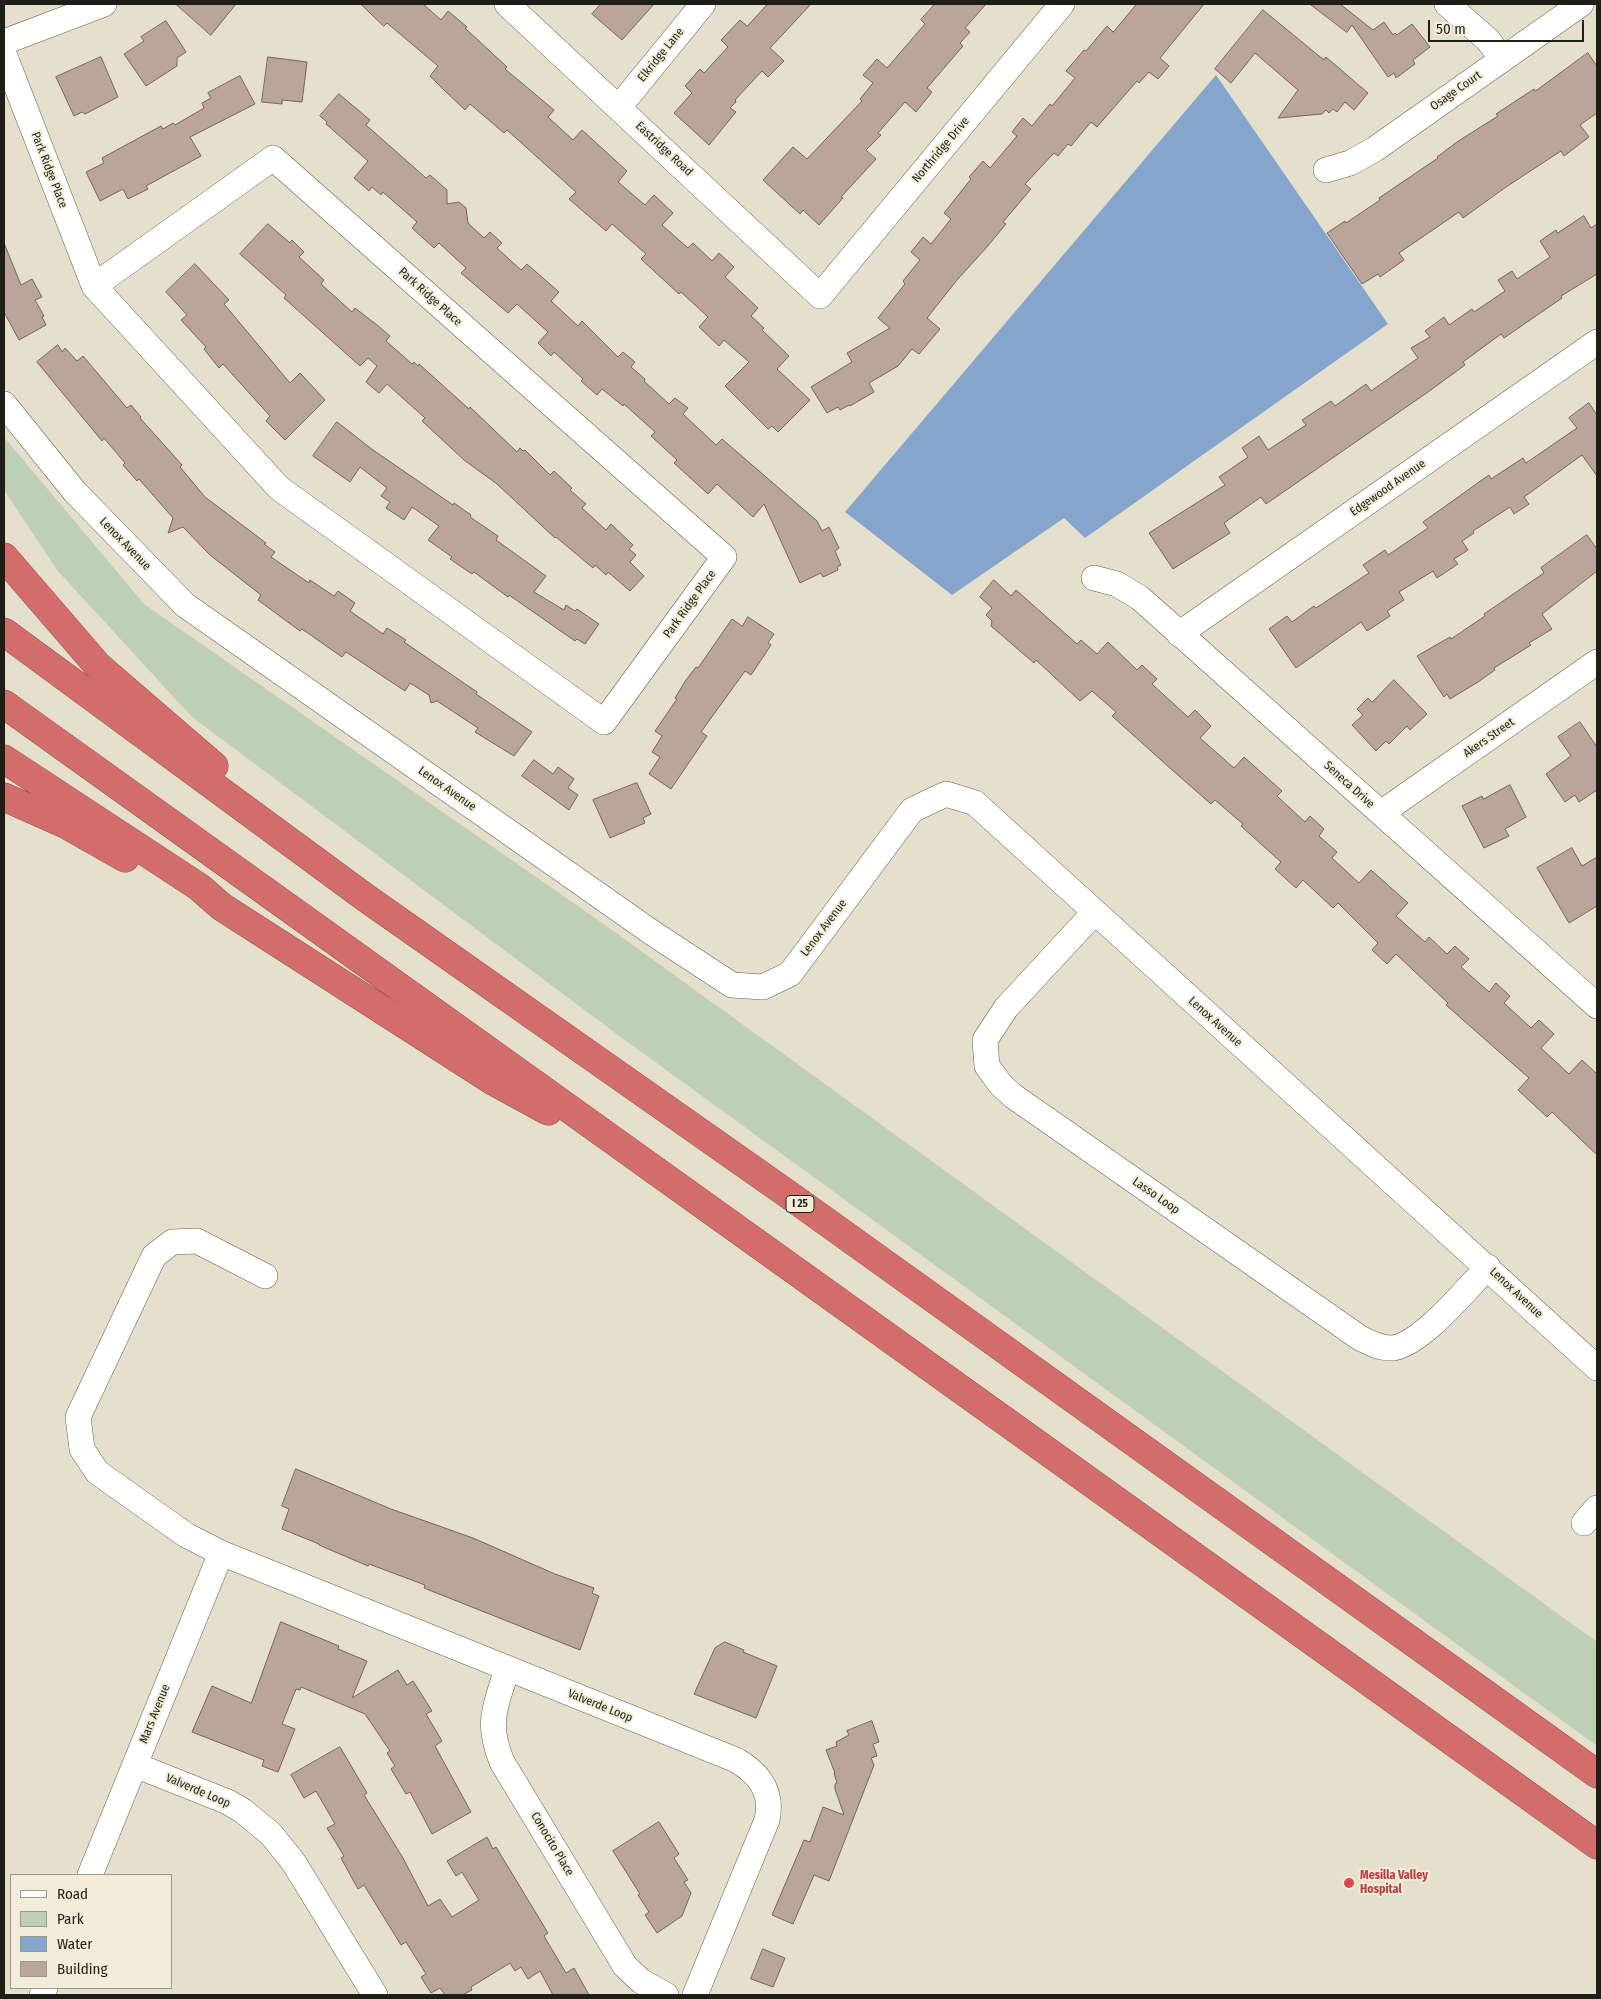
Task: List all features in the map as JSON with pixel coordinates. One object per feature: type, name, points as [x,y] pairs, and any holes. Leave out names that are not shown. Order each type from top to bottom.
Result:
[{"type":"highway","points":[[4,557],[98,666],[366,898]]},
{"type":"highway","name":"I 25","points":[[4,632],[366,898],[789,1195],[1597,1774]]},
{"type":"highway","points":[[4,704],[1597,1845]]},
{"type":"highway","points":[[4,759],[191,882],[222,907],[493,1081],[668,1178]]},
{"type":"highway","points":[[4,797],[65,824],[194,897],[222,907]]},
{"type":"street","points":[[4,42],[104,4]]},
{"type":"street","name":"Eastridge Road","points":[[507,4],[820,296]]},
{"type":"street","name":"Elkridge Lane","points":[[619,107],[703,4]]},
{"type":"street","name":"Northridge Drive","points":[[820,296],[1062,4]]},
{"type":"street","points":[[1448,4],[1488,40],[1502,59]]},
{"type":"street","name":"Osage Court","points":[[1326,170],[1350,162],[1374,149],[1581,4]]},
{"type":"street","name":"Park Ridge Place","points":[[4,54],[94,286],[279,488],[604,722],[724,557],[273,158],[94,286]]},
{"type":"street","name":"Edgewood Avenue","points":[[1179,634],[1597,342]]},
{"type":"street","name":"Lenox Avenue","points":[[4,404],[75,492],[185,605],[654,934],[732,985],[763,987],[790,974],[912,810],[946,794],[975,803],[1597,1368]]},
{"type":"street","name":"Seneca Drive","points":[[1094,578],[1105,580],[1129,590],[1140,598],[1381,813],[1588,983],[1597,1006]]},
{"type":"street","name":"Akers Street","points":[[1381,813],[1597,662]]},
{"type":"street","name":"Lasso Loop","points":[[1094,913],[1006,1008],[985,1040],[987,1066],[1013,1096],[1374,1346],[1393,1348],[1411,1341],[1428,1328],[1488,1267]]},
{"type":"street","name":"Valverde Loop","points":[[265,1276],[196,1241],[172,1242],[154,1256],[78,1417],[82,1449],[97,1472],[186,1535],[221,1553],[736,1760],[754,1772],[761,1780],[768,1799],[769,1810],[695,1995]]},
{"type":"street","name":"Mars Avenue","points":[[90,1874],[221,1553]]},
{"type":"street","name":"Conocito Place","points":[[507,1669],[493,1713],[492,1723],[494,1743],[502,1762],[625,1966],[641,1981],[666,1995]]},
{"type":"street","name":"Valverde Loop","points":[[135,1765],[228,1802],[243,1811],[272,1834],[294,1863],[375,1995]]},
{"type":"green space","points":[[4,437],[144,604],[605,925],[1597,1642],[1597,1746],[618,1035],[192,717],[57,570],[4,490]]},
{"type":"water","points":[[1216,75],[1388,324],[1085,538],[1064,518],[952,595],[845,512]]},
{"type":"building","points":[[176,4],[236,4],[211,35]]},
{"type":"building","points":[[361,4],[423,4],[441,20],[448,11],[467,27],[465,28],[507,67],[505,69],[554,110],[548,117],[573,140],[582,130],[627,171],[618,182],[645,205],[654,195],[673,213],[662,225],[688,248],[693,243],[712,261],[719,253],[734,267],[725,277],[758,308],[751,316],[764,328],[762,330],[789,356],[777,369],[810,400],[778,432],[772,426],[768,429],[725,386],[749,362],[724,340],[719,346],[699,327],[708,317],[681,292],[679,294],[641,259],[646,254],[612,224],[606,231],[569,199],[576,192],[507,130],[504,133],[470,104],[465,110],[430,76],[438,66],[387,23],[384,26]]},
{"type":"building","points":[[601,4],[654,4],[622,40],[592,14]]},
{"type":"building","points":[[768,4],[811,4],[770,48],[784,61],[768,77],[762,71],[735,100],[736,102],[730,108],[736,112],[709,145],[674,113],[692,93],[685,86],[700,69],[704,73],[728,47],[721,40],[740,20],[747,26]]},
{"type":"building","points":[[935,4],[986,4],[965,28],[970,32],[960,43],[963,46],[927,88],[932,92],[916,112],[905,102],[878,133],[881,135],[866,150],[876,159],[841,197],[843,198],[819,225],[803,210],[800,214],[763,180],[793,147],[807,159],[862,101],[860,99],[873,83],[863,75],[877,59],[887,68],[925,24],[921,20]]},
{"type":"building","points":[[1137,4],[1204,4],[1160,58],[1169,66],[1158,79],[1149,72],[1139,83],[1137,81],[1097,127],[1091,122],[1071,146],[1068,144],[1058,156],[1054,153],[1025,184],[1031,189],[1003,222],[1006,224],[927,318],[940,329],[919,354],[912,349],[898,366],[869,383],[874,392],[850,406],[840,410],[838,407],[827,413],[811,387],[852,362],[847,353],[890,328],[878,318],[905,284],[903,281],[920,260],[911,252],[923,237],[931,244],[951,219],[944,213],[971,179],[969,177],[983,161],[990,168],[1017,136],[1012,132],[1023,118],[1032,126],[1050,104],[1052,106],[1075,78],[1066,71],[1107,26],[1113,32]]},
{"type":"building","points":[[1310,4],[1340,4],[1373,30],[1384,22],[1393,35],[1395,33],[1397,35],[1412,24],[1430,47],[1413,60],[1415,64],[1396,78],[1394,73],[1388,77],[1352,25],[1347,32]]},
{"type":"building","points":[[1263,10],[1324,60],[1326,57],[1368,93],[1354,110],[1345,102],[1337,112],[1333,109],[1329,113],[1326,110],[1322,114],[1278,118],[1298,90],[1255,53],[1231,83],[1215,69]]},
{"type":"building","points":[[166,21],[186,52],[177,58],[177,66],[146,86],[124,54],[144,41],[141,37]]},
{"type":"building","points":[[1588,53],[1597,66],[1597,113],[1580,125],[1589,137],[1564,156],[1561,151],[1463,218],[1459,212],[1399,253],[1404,260],[1380,277],[1378,274],[1362,284],[1327,233],[1345,221],[1346,223],[1380,200],[1379,198],[1438,158],[1457,142],[1498,116],[1496,114],[1534,89],[1535,91]]},
{"type":"building","points":[[101,57],[118,97],[85,114],[82,112],[74,116],[56,77]]},
{"type":"building","points":[[268,57],[307,62],[302,102],[282,100],[282,104],[262,102]]},
{"type":"building","points":[[240,76],[255,104],[190,137],[201,156],[146,186],[148,189],[128,199],[123,189],[100,201],[86,172],[104,163],[102,158],[161,126],[163,129],[173,123],[175,125],[204,108],[202,103],[211,98],[208,93]]},
{"type":"building","points":[[339,94],[370,120],[366,125],[426,178],[430,175],[447,190],[447,204],[459,202],[466,208],[468,223],[484,238],[490,232],[502,243],[497,248],[521,270],[527,264],[559,292],[551,301],[578,326],[582,321],[618,357],[623,352],[635,362],[631,367],[669,404],[675,398],[688,408],[683,414],[716,445],[722,439],[817,521],[822,531],[829,527],[839,548],[835,551],[841,565],[837,567],[838,570],[823,577],[821,573],[800,583],[764,504],[753,517],[717,484],[708,494],[674,463],[677,460],[651,436],[655,432],[624,404],[623,406],[602,389],[597,395],[554,352],[551,356],[538,343],[548,332],[517,304],[508,313],[461,273],[466,268],[439,243],[434,248],[412,228],[417,222],[383,192],[381,195],[372,187],[369,191],[354,178],[368,161],[326,124],[327,122],[320,116]]},
{"type":"building","points":[[1584,216],[1591,228],[1597,224],[1597,274],[1561,296],[1562,298],[1504,338],[1501,334],[1463,362],[1465,365],[1428,392],[1266,504],[1261,497],[1224,523],[1230,533],[1173,569],[1149,533],[1225,485],[1219,477],[1248,457],[1242,448],[1259,436],[1268,450],[1306,425],[1302,420],[1331,401],[1335,406],[1366,384],[1371,391],[1418,358],[1411,348],[1430,337],[1425,331],[1444,317],[1449,325],[1472,309],[1474,312],[1505,291],[1498,280],[1512,271],[1517,279],[1550,257],[1540,241],[1556,230],[1557,233]]},
{"type":"building","points":[[268,224],[290,243],[292,240],[304,252],[299,257],[324,280],[321,284],[352,312],[355,308],[390,336],[386,341],[412,364],[414,362],[418,366],[419,364],[469,409],[470,407],[517,452],[520,448],[523,451],[525,450],[550,475],[554,471],[572,488],[570,490],[586,504],[582,508],[606,530],[611,524],[633,545],[629,549],[636,555],[630,562],[644,576],[630,591],[608,572],[606,575],[595,565],[593,568],[555,538],[497,484],[464,460],[422,421],[425,418],[387,384],[379,393],[366,382],[377,366],[368,358],[360,366],[284,298],[286,295],[240,254]]},
{"type":"building","points":[[4,243],[21,285],[32,279],[42,297],[35,300],[44,316],[42,317],[46,325],[19,340],[4,312]]},
{"type":"building","points":[[195,264],[229,300],[224,304],[290,383],[300,373],[325,400],[285,440],[266,421],[270,416],[223,364],[219,368],[204,349],[206,347],[181,320],[187,315],[166,292]]},
{"type":"building","points":[[58,345],[62,352],[65,348],[77,361],[83,356],[127,408],[131,405],[140,418],[182,465],[180,467],[205,497],[266,543],[264,544],[275,552],[271,557],[309,583],[310,580],[334,596],[338,591],[355,603],[350,611],[383,634],[387,628],[406,640],[404,642],[532,732],[514,756],[475,732],[478,728],[437,701],[431,703],[429,695],[410,683],[405,691],[346,652],[342,657],[302,629],[300,631],[258,600],[261,595],[210,555],[183,527],[168,533],[173,518],[139,479],[137,481],[123,465],[125,463],[104,438],[102,441],[37,362]]},
{"type":"building","points":[[1589,403],[1597,415],[1597,476],[1582,455],[1524,497],[1529,504],[1514,514],[1510,507],[1473,531],[1474,533],[1462,541],[1468,550],[1454,559],[1458,564],[1437,578],[1433,571],[1399,592],[1404,600],[1387,611],[1390,616],[1367,631],[1361,622],[1296,668],[1269,629],[1287,616],[1292,622],[1314,606],[1316,608],[1369,573],[1363,565],[1385,550],[1388,555],[1428,528],[1423,522],[1489,475],[1491,479],[1523,458],[1526,463],[1577,428],[1569,418]]},
{"type":"building","points":[[337,422],[373,450],[453,505],[454,503],[471,515],[470,517],[498,536],[496,540],[546,576],[534,592],[564,610],[566,605],[575,611],[577,609],[599,624],[585,644],[577,639],[575,641],[474,572],[472,574],[450,559],[452,557],[428,540],[439,526],[412,507],[404,520],[386,508],[390,502],[381,496],[387,488],[360,467],[350,482],[313,456]]},
{"type":"building","points":[[1587,535],[1597,549],[1597,571],[1542,614],[1552,629],[1529,643],[1531,645],[1494,668],[1495,670],[1478,682],[1450,699],[1447,694],[1444,697],[1417,656],[1450,637],[1451,639],[1485,616],[1484,614],[1544,573],[1541,568]]},
{"type":"building","points":[[994,580],[1011,596],[1016,590],[1077,644],[1081,640],[1097,654],[1108,642],[1137,670],[1142,665],[1157,679],[1152,684],[1188,717],[1195,710],[1211,726],[1200,738],[1234,768],[1244,757],[1282,791],[1277,796],[1305,822],[1310,816],[1324,829],[1319,836],[1337,852],[1332,858],[1359,883],[1371,870],[1408,903],[1396,916],[1425,942],[1429,937],[1447,954],[1455,946],[1469,959],[1461,967],[1489,992],[1496,983],[1510,996],[1504,1003],[1531,1028],[1539,1020],[1554,1034],[1541,1048],[1569,1074],[1582,1060],[1597,1074],[1597,1155],[1552,1112],[1547,1117],[1518,1090],[1529,1078],[1446,1005],[1448,1003],[1396,954],[1387,964],[1372,950],[1378,943],[1338,903],[1333,908],[1303,880],[1296,888],[1275,869],[1281,862],[1241,826],[1243,824],[1215,800],[1211,804],[1171,769],[1112,716],[1116,712],[1092,691],[1080,701],[1036,660],[1034,663],[991,626],[992,621],[986,615],[992,608],[980,597]]},
{"type":"building","points":[[748,617],[774,634],[768,643],[771,645],[751,675],[745,671],[701,732],[707,736],[671,789],[649,774],[660,757],[652,752],[662,736],[655,731],[677,699],[675,698],[686,680],[696,667],[698,668],[732,619],[742,626]]},
{"type":"building","points":[[1394,680],[1427,714],[1410,730],[1407,726],[1389,744],[1386,741],[1376,751],[1352,725],[1363,715],[1357,709],[1368,698],[1372,702]]},
{"type":"building","points":[[1580,722],[1597,747],[1597,790],[1579,802],[1575,795],[1565,802],[1546,774],[1571,756],[1558,737]]},
{"type":"building","points":[[534,760],[553,774],[558,767],[574,779],[568,788],[578,795],[569,810],[522,776]]},
{"type":"building","points":[[637,783],[651,814],[643,818],[645,823],[610,838],[593,800]]},
{"type":"building","points":[[1510,785],[1526,817],[1505,829],[1509,836],[1484,848],[1462,806],[1482,796],[1483,799]]},
{"type":"building","points":[[1572,848],[1582,866],[1597,857],[1597,906],[1569,923],[1537,868]]},
{"type":"building","points":[[296,1469],[391,1509],[473,1538],[555,1574],[594,1588],[592,1593],[599,1596],[580,1650],[424,1588],[425,1585],[369,1564],[368,1566],[282,1529],[289,1509],[282,1506]]},
{"type":"building","points":[[281,1622],[339,1646],[338,1649],[367,1661],[352,1698],[398,1670],[407,1685],[413,1681],[432,1711],[426,1714],[442,1741],[435,1746],[471,1812],[432,1834],[410,1792],[406,1794],[391,1769],[395,1766],[387,1753],[390,1751],[365,1714],[301,1687],[300,1690],[296,1689],[282,1724],[295,1729],[278,1772],[262,1766],[264,1760],[192,1732],[212,1686],[251,1703]]},
{"type":"building","points":[[725,1642],[744,1650],[743,1652],[777,1666],[756,1718],[694,1694],[715,1648]]},
{"type":"building","points":[[872,1721],[879,1742],[873,1744],[877,1756],[871,1758],[874,1765],[829,1881],[814,1875],[793,1924],[772,1915],[804,1840],[810,1842],[823,1807],[844,1815],[835,1789],[835,1784],[837,1783],[835,1773],[826,1750],[837,1746],[836,1742],[849,1735],[847,1731]]},
{"type":"building","points":[[340,1747],[367,1793],[364,1795],[403,1858],[428,1906],[440,1899],[452,1917],[479,1900],[462,1872],[456,1876],[447,1861],[487,1837],[493,1849],[496,1847],[548,1933],[544,1936],[566,1973],[574,1968],[589,1995],[553,1995],[540,1971],[528,1979],[521,1967],[515,1971],[510,1963],[471,1987],[472,1990],[462,1995],[445,1995],[440,1988],[431,1993],[421,1977],[426,1974],[406,1942],[401,1945],[364,1885],[358,1889],[341,1858],[344,1856],[327,1828],[335,1824],[316,1791],[304,1798],[291,1775]]},
{"type":"building","points":[[659,1822],[679,1854],[674,1858],[688,1880],[684,1882],[691,1893],[682,1916],[657,1933],[645,1915],[649,1912],[638,1895],[640,1894],[613,1851]]},
{"type":"building","points":[[763,1949],[785,1958],[773,1987],[751,1979]]},
{"type":"place","name":"Mesilla Valley Hospital","points":[[1349,1883]]}]
